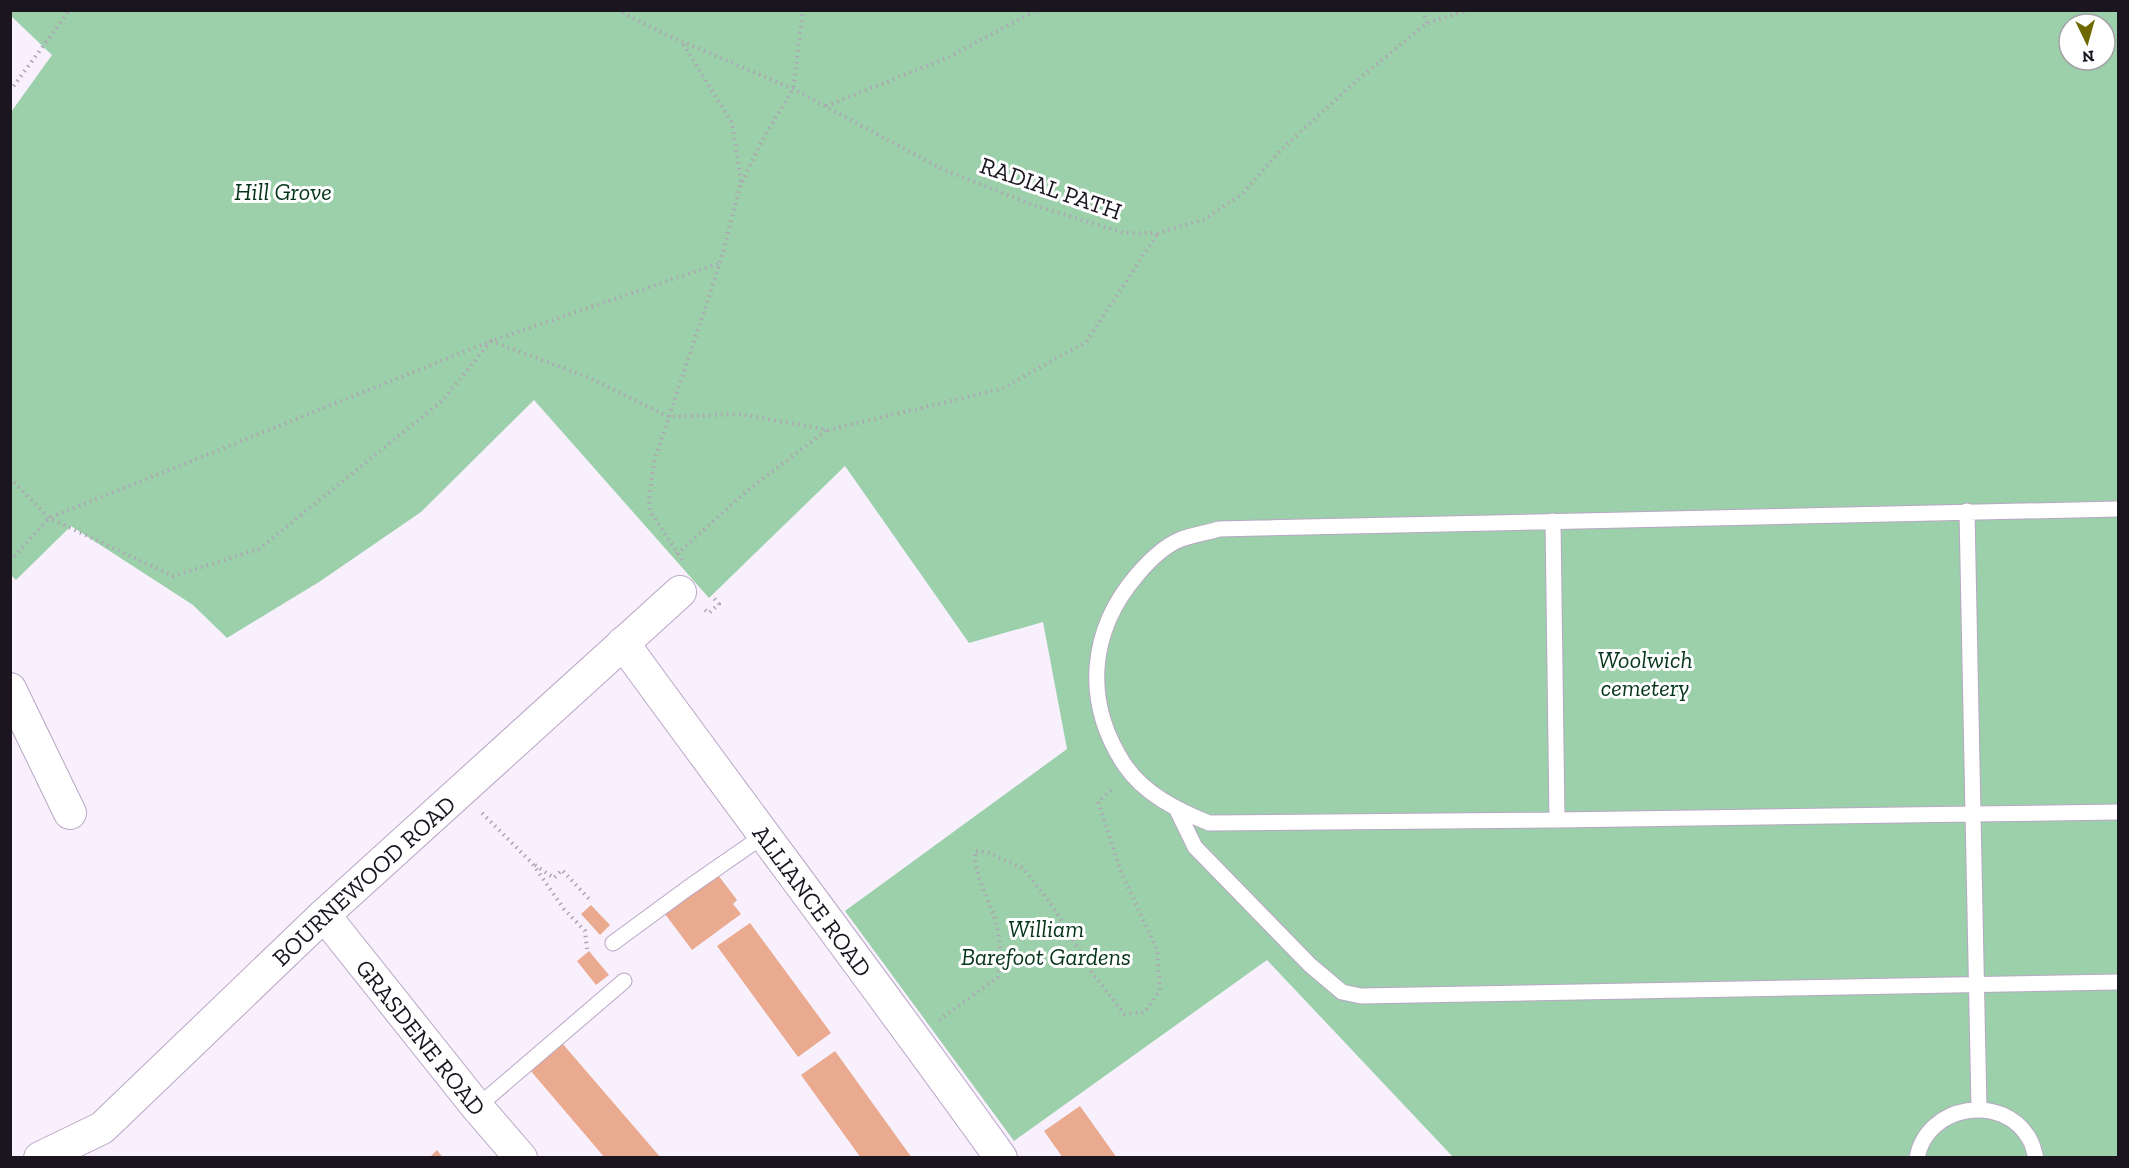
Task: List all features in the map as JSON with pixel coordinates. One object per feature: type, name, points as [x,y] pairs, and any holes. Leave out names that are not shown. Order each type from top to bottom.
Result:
[{"type":"street","name":"BOURNEWOOD ROAD","points":[[40,1158],[102,1128],[324,915],[690,581]]},
{"type":"street","name":"ALLIANCE ROAD","points":[[623,643],[763,836],[915,1037],[1001,1158]]},
{"type":"street","points":[[13,700],[70,813]]},
{"type":"street","name":"GRASDENE ROAD","points":[[324,915],[477,1107],[521,1158]]},
{"type":"lane","points":[[2118,509],[1219,529],[1178,541],[1149,562],[1123,592],[1106,624],[1097,654],[1097,682],[1101,713],[1125,765],[1149,791],[1176,810],[1209,823],[2118,812]]},
{"type":"lane","points":[[1967,511],[1979,1108]]},
{"type":"lane","points":[[1552,521],[1557,820]]},
{"type":"lane","points":[[1176,810],[1195,846],[1310,965],[1342,992],[1361,996],[2118,982]]},
{"type":"lane","points":[[613,943],[763,836]]},
{"type":"lane","points":[[477,1107],[624,981]]},
{"type":"lane","points":[[1917,1158],[1918,1149],[1928,1132],[1942,1119],[1959,1111],[1979,1108],[1999,1113],[2017,1124],[2030,1140],[2036,1158]]},
{"type":"path","name":"RADIAL PATH","points":[[617,10],[681,41],[793,88],[942,169],[1033,205],[1125,233],[1158,233],[1205,219],[1242,194],[1281,149],[1355,82],[1427,22],[1469,10]]},
{"type":"path","points":[[690,581],[718,604],[709,613],[690,581],[677,554],[650,511],[649,500],[654,462],[720,263],[741,182],[793,88],[802,10]]},
{"type":"path","points":[[826,106],[948,57],[1037,10]]},
{"type":"path","points":[[1423,10],[1427,22]]},
{"type":"path","points":[[10,91],[68,12]]},
{"type":"path","points":[[681,41],[732,123],[741,182]]},
{"type":"path","points":[[677,554],[748,490],[828,430],[1001,389],[1086,342],[1158,233]]},
{"type":"path","points":[[10,561],[50,518],[491,341],[720,263]]},
{"type":"path","points":[[491,341],[590,378],[669,417],[741,414],[828,430]]},
{"type":"path","points":[[10,478],[50,518],[173,576],[259,549],[442,400],[491,341]]},
{"type":"path","points":[[915,1037],[998,977],[1002,959],[993,915],[974,865],[975,851],[987,852],[1023,868],[1054,908],[1091,971],[1124,1014],[1145,1012],[1161,990],[1157,949],[1121,872],[1098,802],[1107,792],[1117,786]]},
{"type":"path","points":[[461,791],[532,863],[564,909],[585,932],[587,949]]},
{"type":"path","points":[[532,863],[554,878],[562,870],[591,901]]},
{"type":"green space","points":[[11,11],[2118,11],[2118,1157],[1453,1157],[1267,960],[1014,1141],[845,911],[1067,749],[1043,622],[969,643],[845,466],[709,598],[534,400],[421,512],[319,582],[227,638],[193,605],[71,526],[16,580],[11,575],[11,112],[52,55],[11,16]]},
{"type":"building","points":[[718,875],[737,900],[733,904],[741,914],[692,950],[665,914]]},
{"type":"building","points":[[591,905],[610,925],[600,935],[581,914]]},
{"type":"building","points":[[750,923],[831,1033],[798,1057],[717,946]]},
{"type":"building","points":[[589,951],[609,975],[596,985],[577,961]]},
{"type":"building","points":[[562,1043],[661,1158],[605,1158],[530,1070]]},
{"type":"building","points":[[835,1051],[912,1158],[861,1158],[801,1075]]},
{"type":"building","points":[[1080,1106],[1117,1158],[1063,1158],[1044,1131]]},
{"type":"building","points":[[437,1150],[443,1158],[429,1158]]},
{"type":"park label","name":"Hill Grove","points":[[283,191]]},
{"type":"park label","name":"Woolwich cemetery","points":[[1645,673]]},
{"type":"park label","name":"William Barefoot Gardens","points":[[1046,942]]}]
